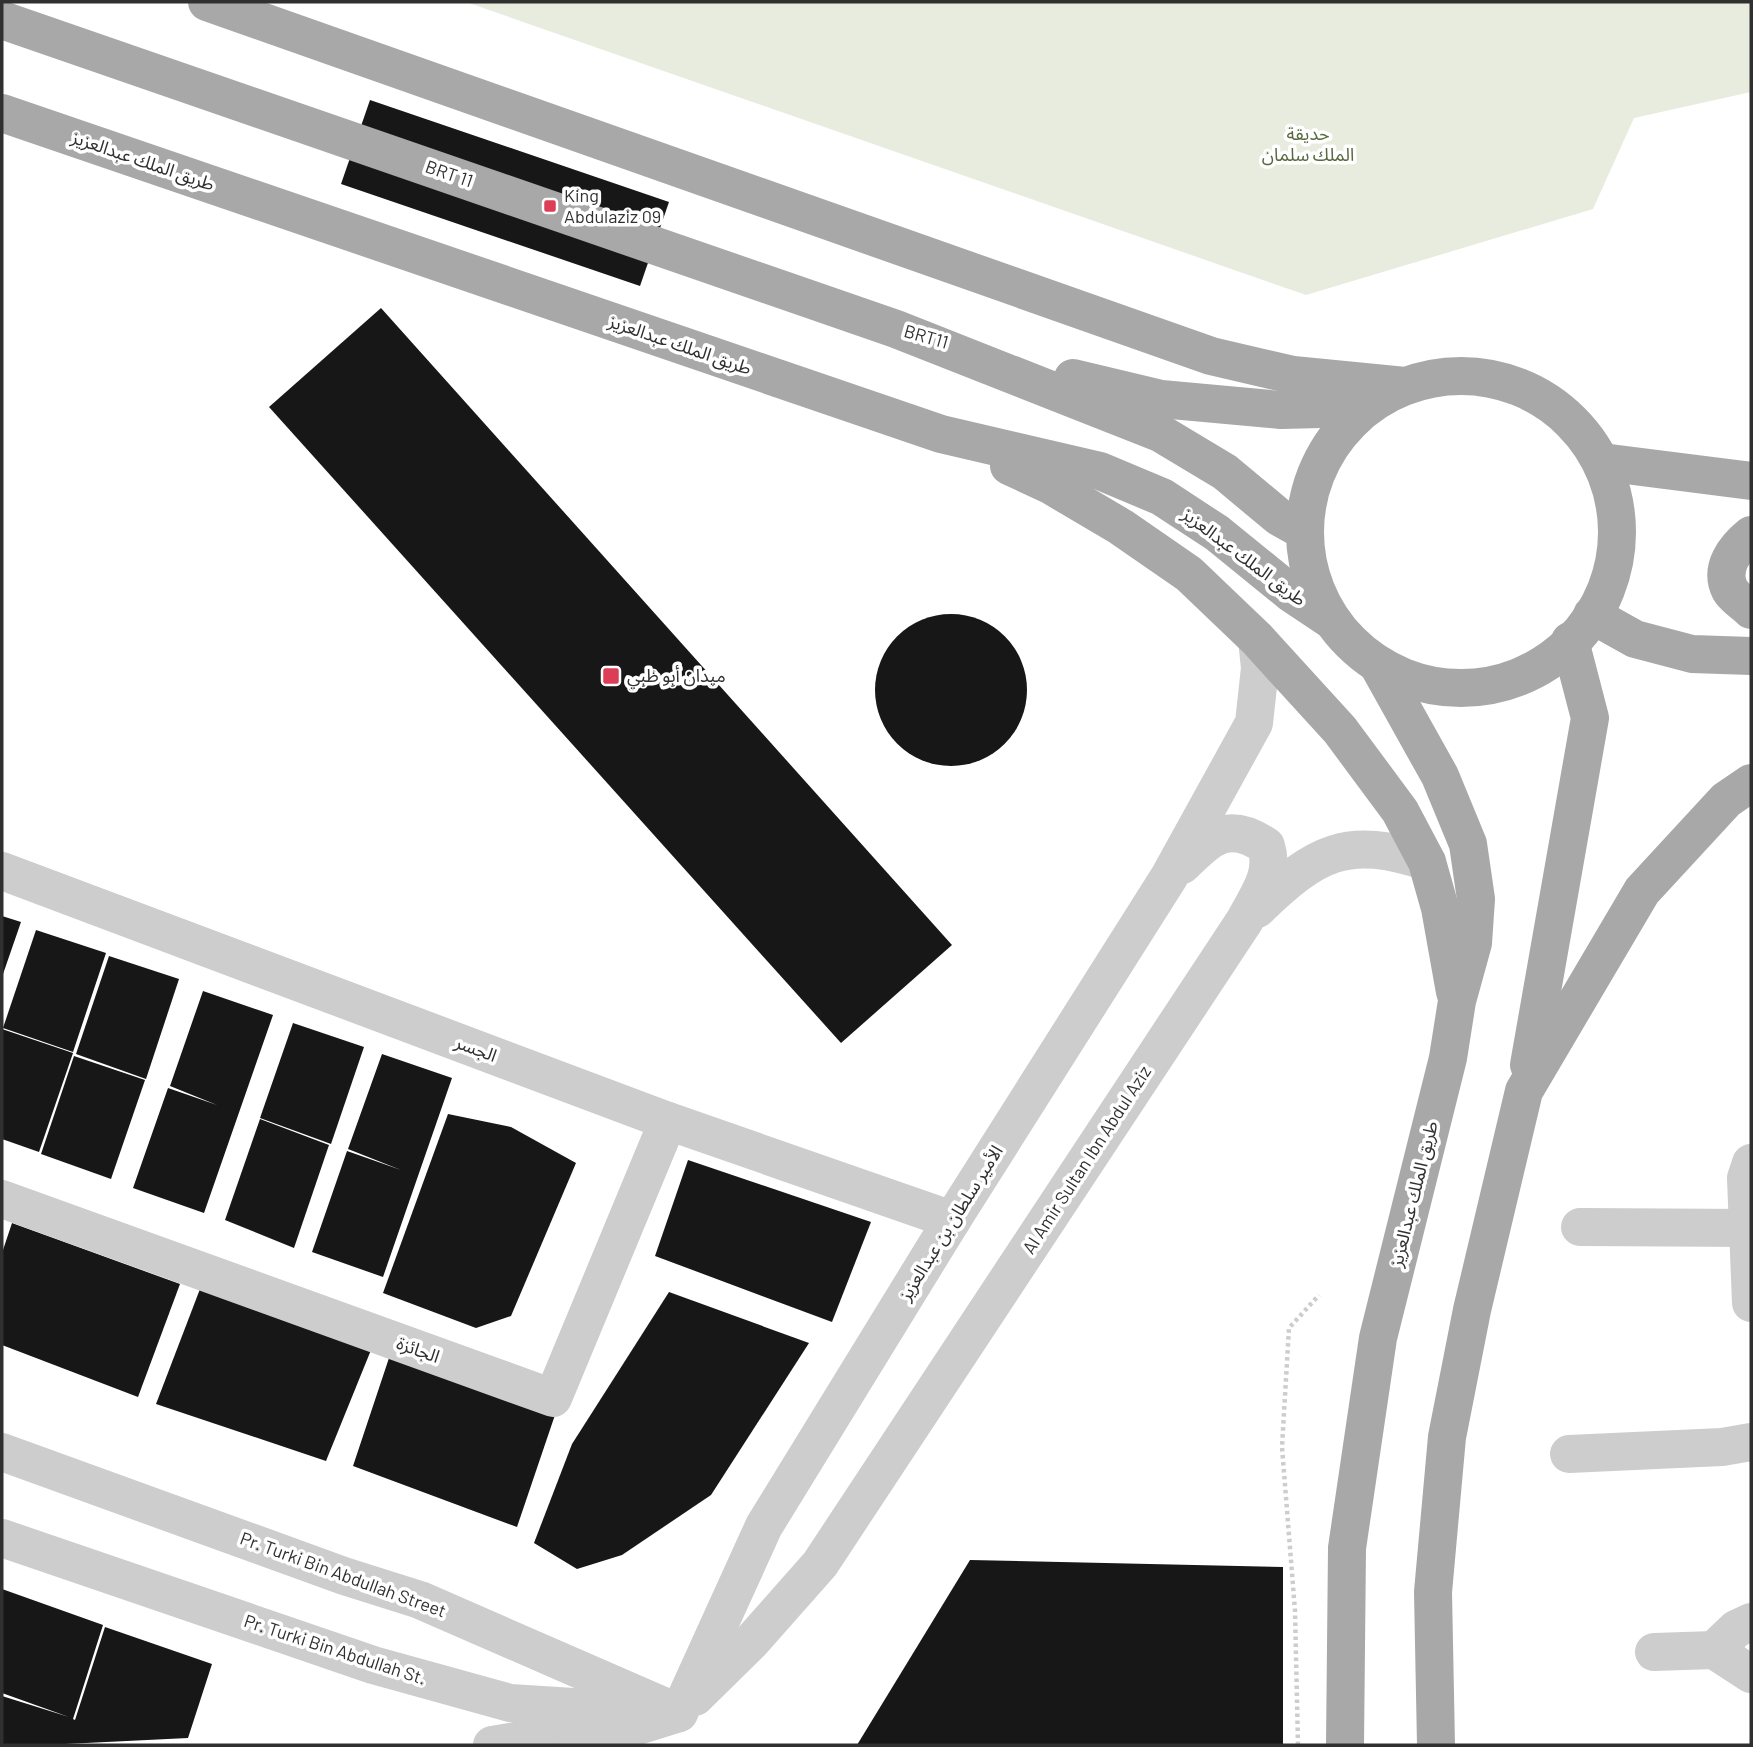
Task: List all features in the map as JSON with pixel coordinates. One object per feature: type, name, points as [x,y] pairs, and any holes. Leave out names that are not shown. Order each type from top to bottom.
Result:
[{"type":"main road","points":[[207,2],[1211,356],[1293,375],[1405,386]]},
{"type":"main road","name":"BRT 11","points":[[2,20],[896,328]]},
{"type":"main road","name":"طريق الملك عبدالعزيز","points":[[2,113],[941,434],[1100,471],[1162,497],[1217,533],[1292,594],[1331,620]]},
{"type":"main road","name":"BRT11","points":[[896,328],[1036,369],[1161,399],[1281,410],[1363,408]]},
{"type":"main road","name":"BRT11","points":[[896,328],[1160,433],[1225,472],[1279,517],[1304,531]]},
{"type":"main road","points":[[1450,376],[1496,380],[1539,396],[1575,425],[1602,462],[1615,505],[1616,550],[1605,593],[1581,628],[1546,663],[1503,682],[1455,688],[1409,679],[1378,665],[1331,620],[1310,578],[1304,531],[1310,485],[1331,443],[1363,408],[1405,386],[1450,376]]},
{"type":"main road","points":[[941,434],[1051,485],[1121,527],[1189,574],[1257,639],[1339,730],[1400,811],[1427,862],[1440,908],[1457,1001]]},
{"type":"main road","points":[[1602,462],[1751,481]]},
{"type":"main road","points":[[1751,535],[1736,548],[1726,572],[1730,591],[1751,610]]},
{"type":"main road","points":[[1581,628],[1692,654],[1751,656]]},
{"type":"main road","points":[[1436,1745],[1433,1592],[1447,1437],[1472,1310],[1524,1091],[1591,718],[1581,628]]},
{"type":"main road","name":"طريق الملك عبدالعزيز","points":[[1345,1745],[1348,1548],[1378,1338],[1448,1058],[1457,1001],[1473,943],[1476,899],[1468,844],[1440,776],[1378,665]]},
{"type":"main road","points":[[1524,1091],[1642,891],[1726,800],[1751,783]]},
{"type":"street","points":[[550,206],[896,328]]},
{"type":"street","name":"الأمير سلطان بن عبدالعزيز","points":[[672,1729],[764,1526],[952,1220],[1169,877],[1254,723],[1260,668],[1257,639]]},
{"type":"street","name":"Al Amir Sultan Ibn Abdul Aziz","points":[[672,1729],[820,1564],[1245,920],[1270,869],[1270,859],[1266,846],[1254,838],[1236,833],[1222,833],[1208,840],[1169,877]]},
{"type":"street","points":[[1245,920],[1284,883],[1319,859],[1339,851],[1394,851],[1427,862]]},
{"type":"street","name":"الجسر","points":[[2,871],[668,1121],[952,1220]]},
{"type":"street","name":"الجائزة","points":[[2,1199],[553,1398],[668,1121]]},
{"type":"street","points":[[1751,1163],[1746,1178],[1751,1303]]},
{"type":"street","points":[[1580,1227],[1750,1227]]},
{"type":"street","points":[[1569,1454],[1722,1447],[1751,1441]]},
{"type":"street","name":"Pr. Turki Bin Abdullah Street","points":[[2,1452],[344,1576],[420,1600],[672,1729]]},
{"type":"street","name":"Pr. Turki Bin Abdullah St.","points":[[2,1538],[373,1665],[510,1703],[672,1729]]},
{"type":"street","points":[[1714,1650],[1736,1629],[1751,1622]]},
{"type":"street","points":[[1654,1652],[1714,1650],[1751,1674]]},
{"type":"street","points":[[492,1745],[672,1729]]},
{"type":"street","points":[[577,1745],[672,1729]]},
{"type":"street","points":[[619,1745],[672,1729]]},
{"type":"street","points":[[655,1745],[672,1729]]},
{"type":"path","points":[[1298,1745],[1295,1611],[1282,1447],[1289,1328],[1319,1295]]},
{"type":"green space","name":"حديقة الملك سلمان","points":[[466,2],[1751,2],[1751,92],[1634,118],[1593,209],[1306,295]]},
{"type":"building","points":[[370,100],[669,202],[640,286],[341,184]]},
{"type":"building","name":"ميدان أبو ظبي","points":[[381,308],[952,945],[841,1043],[269,407]]},
{"type":"building","points":[[951,614],[980,620],[1005,636],[1021,661],[1027,690],[1021,719],[1005,744],[980,760],[951,766],[922,760],[897,744],[881,719],[875,690],[881,661],[897,636],[922,620]]},
{"type":"building","points":[[2,916],[21,922],[2,977]]},
{"type":"building","points":[[36,930],[106,953],[73,1052],[3,1028]]},
{"type":"building","points":[[109,956],[179,979],[146,1079],[76,1054]]},
{"type":"building","points":[[203,991],[273,1015],[204,1213],[133,1188],[168,1088],[217,1105],[170,1086]]},
{"type":"building","points":[[293,1023],[364,1047],[331,1144],[260,1118]]},
{"type":"building","points":[[2,1029],[73,1053],[39,1152],[2,1139]]},
{"type":"building","points":[[382,1054],[452,1078],[383,1277],[312,1252],[347,1151],[401,1170],[348,1149]]},
{"type":"building","points":[[74,1056],[145,1080],[111,1179],[41,1154]]},
{"type":"building","points":[[448,1114],[511,1127],[576,1163],[511,1316],[476,1328],[383,1293]]},
{"type":"building","points":[[260,1119],[329,1145],[294,1248],[225,1220]]},
{"type":"building","points":[[688,1160],[871,1222],[832,1322],[655,1256]]},
{"type":"building","points":[[12,1223],[180,1284],[138,1397],[2,1345],[2,1253]]},
{"type":"building","points":[[200,1289],[371,1350],[326,1461],[156,1404]]},
{"type":"building","points":[[669,1292],[809,1343],[711,1495],[622,1555],[577,1569],[534,1543],[572,1444]]},
{"type":"building","points":[[390,1355],[556,1412],[517,1527],[353,1466]]},
{"type":"building","points":[[970,1560],[1283,1567],[1283,1745],[857,1745]]},
{"type":"building","points":[[2,1589],[103,1625],[73,1719],[75,1720],[105,1627],[212,1664],[188,1738],[2,1745],[2,1696],[69,1717],[2,1693]]},
{"type":"place","name":"King Abdulaziz 09","points":[[550,206]]},
{"type":"place","name":"ميدان أبو ظبي","points":[[611,676]]}]
